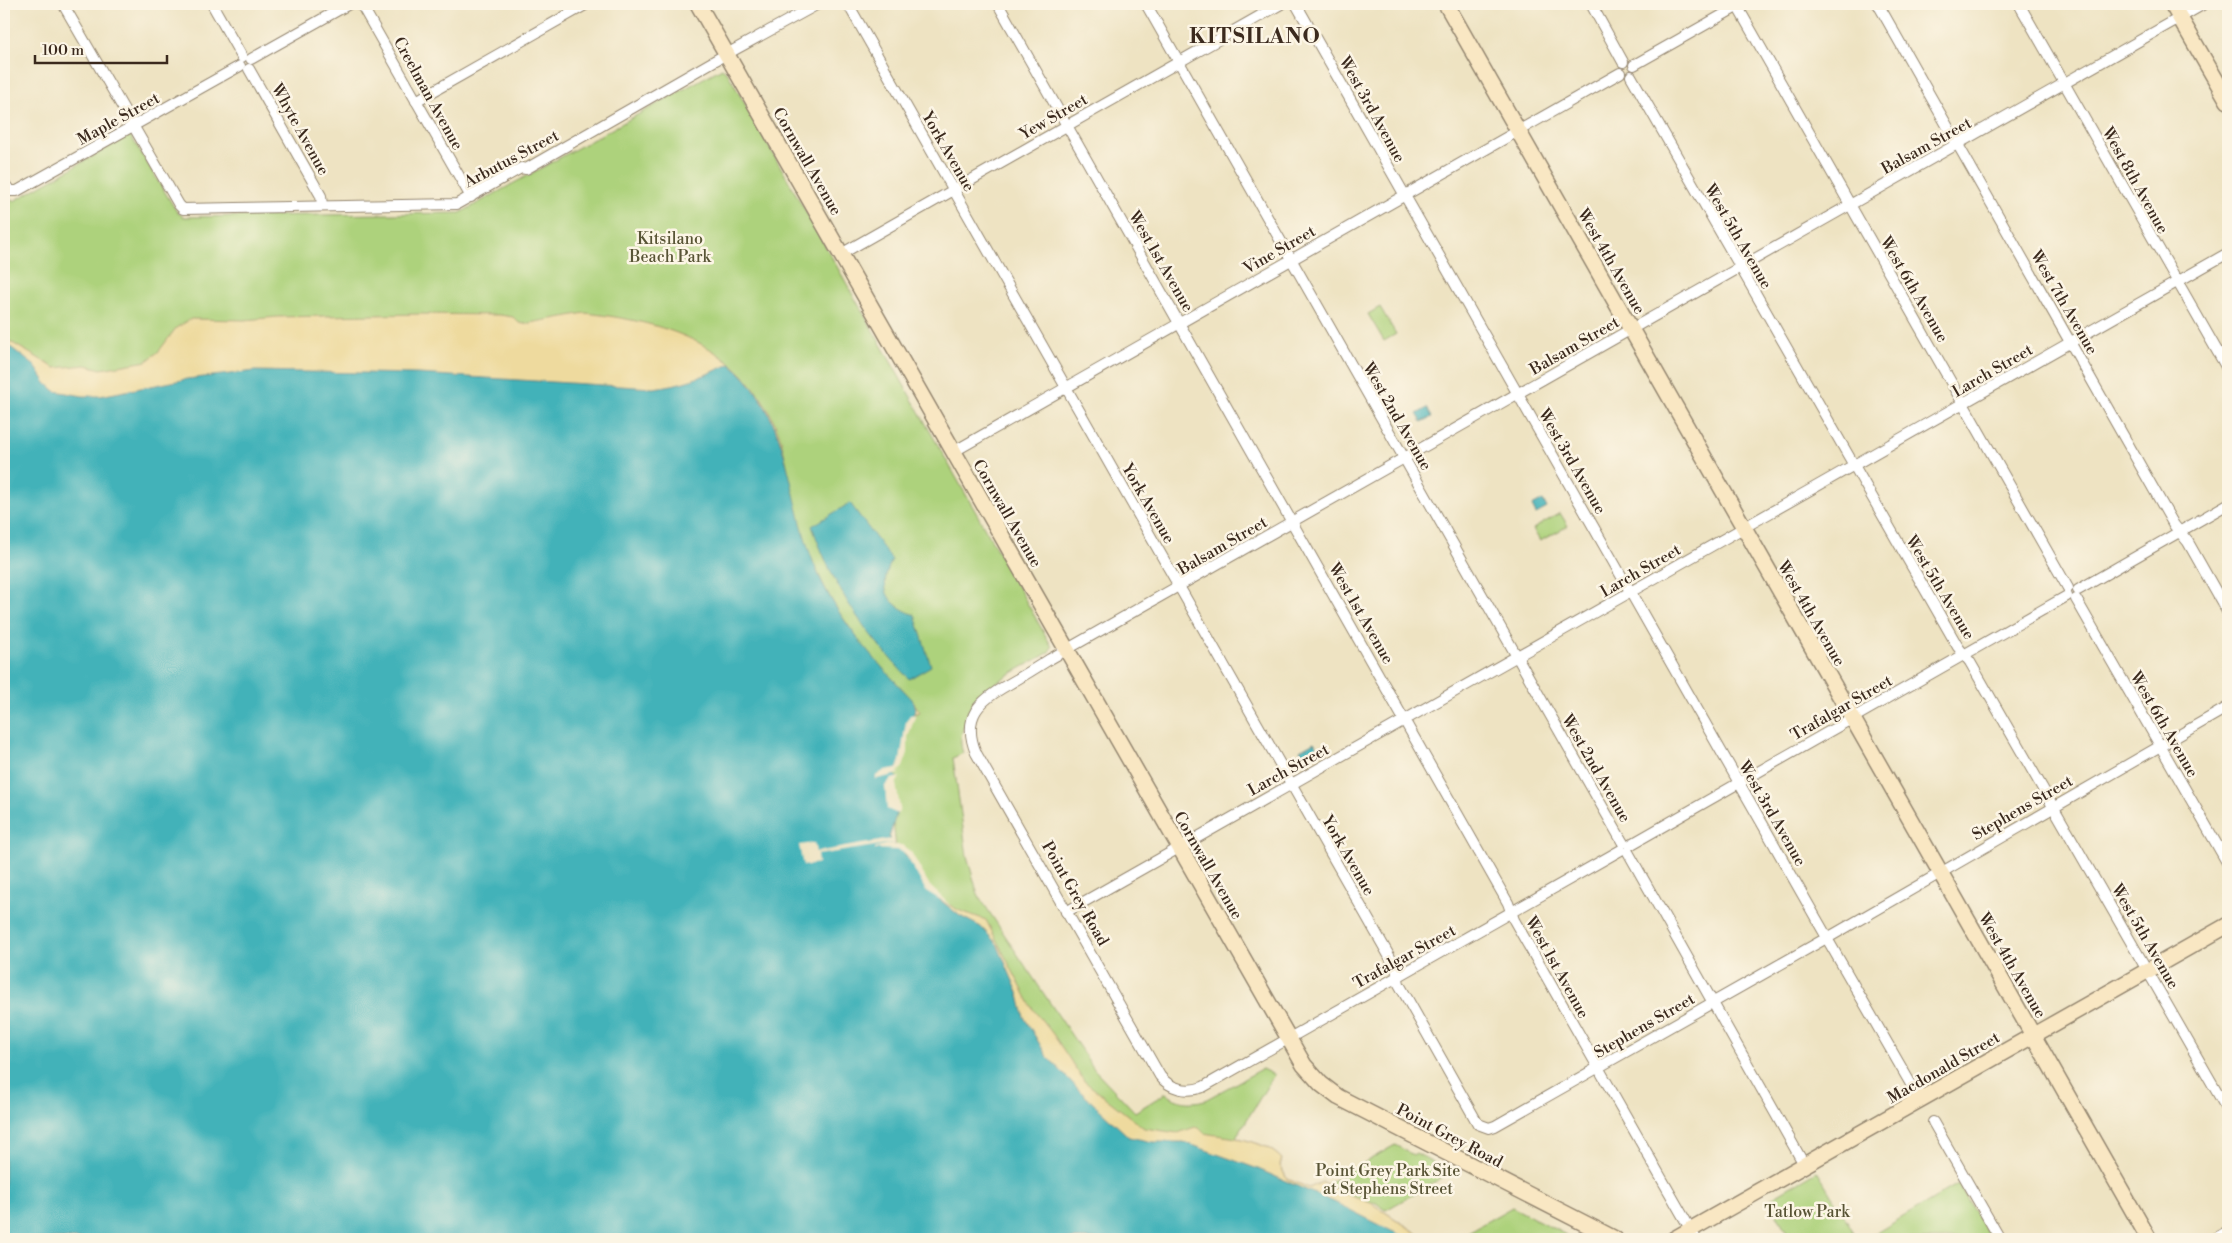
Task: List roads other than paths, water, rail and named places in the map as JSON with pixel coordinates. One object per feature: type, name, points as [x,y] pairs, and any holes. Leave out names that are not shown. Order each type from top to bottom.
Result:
[{"type":"main road","name":"Cornwall Avenue","points":[[698,4],[1288,1039]]},
{"type":"main road","name":"West 4th Avenue","points":[[1446,4],[2149,1239]]},
{"type":"main road","points":[[2172,4],[2228,101]]},
{"type":"main road","name":"Macdonald Street","points":[[1674,1239],[1694,1234],[1805,1166],[2228,925]]},
{"type":"main road","name":"Point Grey Road","points":[[1288,1039],[1310,1072],[1338,1097],[1615,1239]]},
{"type":"street","points":[[63,4],[134,126]]},
{"type":"street","name":"Whyte Avenue","points":[[212,4],[321,196],[322,206]]},
{"type":"street","name":"Maple Street","points":[[7,187],[17,191],[349,4]]},
{"type":"street","name":"Creelman Avenue","points":[[361,4],[471,197]]},
{"type":"street","points":[[416,101],[588,4]]},
{"type":"street","name":"Arbutus Street","points":[[134,126],[183,209],[456,204],[521,168],[526,169],[818,4]]},
{"type":"street","name":"York Avenue","points":[[848,4],[1396,968],[1399,984],[1478,1124]]},
{"type":"street","name":"West 1st Avenue","points":[[998,4],[1405,720],[1598,1068],[1694,1234]]},
{"type":"street","name":"West 2nd Avenue","points":[[1146,4],[1805,1166]]},
{"type":"street","name":"Yew Street","points":[[841,254],[1280,4]]},
{"type":"street","name":"West 3rd Avenue","points":[[1296,4],[1920,1100]]},
{"type":"street","points":[[1590,4],[1623,62]]},
{"type":"street","name":"West 7th Avenue","points":[[1878,4],[2070,342],[2228,613]]},
{"type":"street","name":"West 8th Avenue","points":[[2019,4],[2228,370]]},
{"type":"street","name":"Balsam Street","points":[[972,724],[977,709],[990,694],[2204,4]]},
{"type":"street","points":[[1634,65],[1738,5]]},
{"type":"street","name":"West 6th Avenue","points":[[1738,5],[1963,404],[2228,864]]},
{"type":"street","points":[[1628,60],[1634,65],[1635,70],[1631,76],[1623,76],[1618,68],[1623,62],[1628,60]]},
{"type":"street","name":"Vine Street","points":[[953,452],[1620,73]]},
{"type":"street","name":"West 5th Avenue","points":[[1631,76],[1853,466],[1958,647],[1970,662],[2054,806],[2228,1112]]},
{"type":"street","name":"Larch Street","points":[[1066,912],[2228,253]]},
{"type":"street","name":"Trafalgar Street","points":[[1203,1088],[2228,504]]},
{"type":"street","name":"Stephens Street","points":[[1478,1124],[1489,1128],[1495,1126],[1827,938],[2228,706]]},
{"type":"street","name":"Point Grey Road","points":[[972,724],[971,738],[976,752],[1160,1076],[1167,1084],[1178,1089],[1196,1090],[1203,1088]]},
{"type":"street","points":[[1933,1122],[2000,1239]]},
{"type":"street","points":[[2214,1239],[2228,1231]]},
{"type":"water","points":[[4,342],[35,366],[46,383],[55,391],[83,396],[100,396],[187,379],[255,371],[418,374],[653,388],[693,379],[730,364],[750,384],[765,407],[776,431],[785,457],[805,538],[814,564],[833,602],[869,653],[912,699],[915,709],[906,737],[906,752],[894,774],[897,777],[894,784],[898,808],[889,838],[892,844],[901,848],[928,888],[939,899],[960,916],[981,927],[997,944],[1019,995],[1024,1017],[1046,1055],[1081,1092],[1129,1137],[1153,1142],[1184,1142],[1258,1169],[1334,1202],[1408,1239],[4,1239]]},
{"type":"water","points":[[1427,408],[1432,417],[1422,422],[1417,414]]},
{"type":"water","points":[[1543,500],[1547,508],[1536,514],[1532,506]]},
{"type":"water","points":[[850,503],[892,560],[886,579],[885,587],[887,594],[897,606],[915,615],[931,666],[909,679],[877,643],[840,590],[812,526]]},
{"type":"water","points":[[1314,742],[1318,748],[1304,756],[1300,750]]},
{"type":"district","name":"KITSILANO","points":[[1255,36]]},
{"type":"park label","name":"Kitsilano Beach Park","points":[[670,247]]},
{"type":"park label","name":"Point Grey Park Site at Stephens Street","points":[[1388,1179]]},
{"type":"park label","name":"Tatlow Park","points":[[1807,1211]]}]
